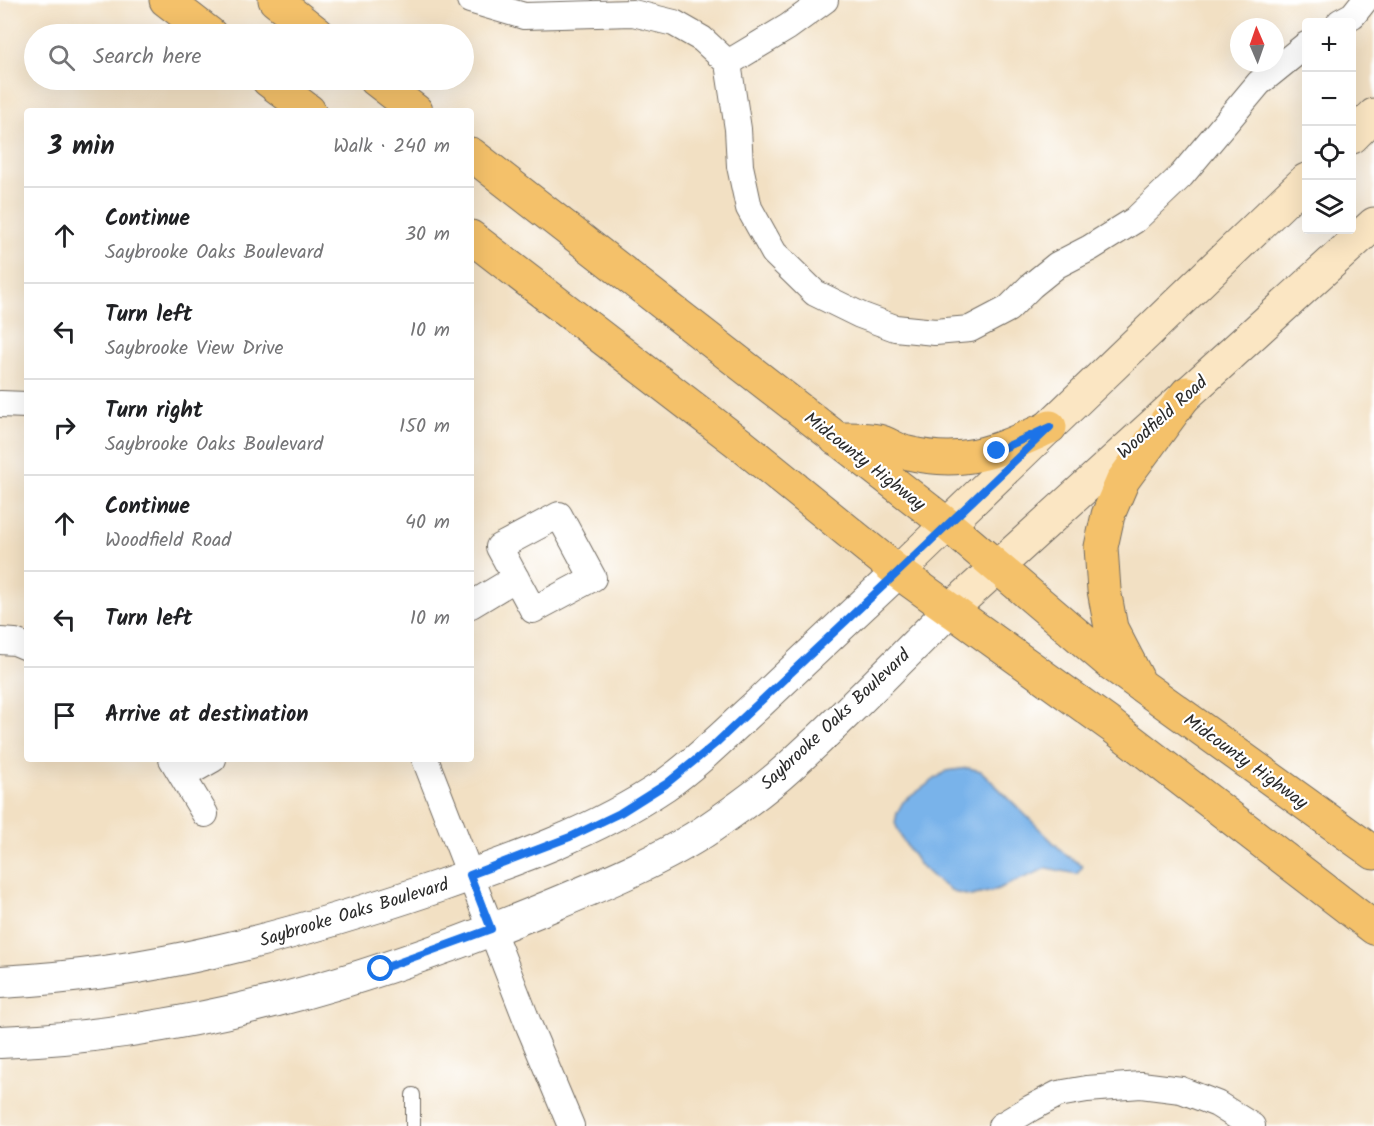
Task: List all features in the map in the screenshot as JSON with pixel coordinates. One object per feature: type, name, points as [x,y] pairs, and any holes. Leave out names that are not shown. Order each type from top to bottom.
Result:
[{"type":"main road","points":[[166,0],[197,24]]},
{"type":"main road","points":[[274,0],[305,24]]},
{"type":"main road","points":[[281,90],[305,108]]},
{"type":"main road","points":[[389,90],[412,108]]},
{"type":"main road","points":[[1356,132],[1374,115]]},
{"type":"main road","name":"Midcounty Highway","points":[[474,156],[948,525],[1110,663],[1374,853]]},
{"type":"main road","points":[[948,525],[1302,184]]},
{"type":"main road","name":"Woodfield Road","points":[[950,610],[1374,224]]},
{"type":"main road","points":[[474,239],[739,443],[898,572],[1112,726],[1374,928]]},
{"type":"main road","points":[[1141,685],[1111,627],[1104,590],[1101,547],[1108,515],[1123,480],[1187,393]]},
{"type":"main road","points":[[836,439],[878,441],[905,453],[957,459],[997,451],[1050,427]]},
{"type":"main road","name":"Saybrooke Oaks Boulevard","points":[[898,572],[948,525]]},
{"type":"street","points":[[470,0],[524,16],[633,13],[674,22],[702,39],[728,63],[738,129],[740,166],[748,208],[774,253],[815,293],[842,307],[895,328],[936,332],[970,329],[1008,309],[1057,265],[1135,220],[1181,176],[1259,83],[1302,48]]},
{"type":"street","points":[[728,63],[788,27],[825,0]]},
{"type":"street","points":[[1347,18],[1353,15],[1365,0]]},
{"type":"street","points":[[0,404],[24,405]]},
{"type":"street","name":"Saybrooke Oaks Boulevard","points":[[0,982],[100,973],[175,961],[249,944],[363,912],[570,837],[620,813],[666,784],[715,744],[898,572]]},
{"type":"street","points":[[474,603],[516,578]]},
{"type":"street","name":"Saybrooke Oaks Boulevard","points":[[0,1042],[117,1034],[196,1020],[284,999],[381,969],[585,892],[654,859],[707,830],[788,769],[950,610]]},
{"type":"street","points":[[0,641],[15,642],[24,646]]},
{"type":"street","points":[[201,762],[177,768],[205,814]]},
{"type":"street","points":[[426,762],[571,1126]]},
{"type":"street","points":[[1001,1126],[1058,1094],[1087,1089],[1141,1085],[1181,1090],[1217,1104],[1252,1126]]},
{"type":"lane","points":[[413,1095],[413,1126]]},
{"type":"water","points":[[968,768],[981,771],[1067,856],[1083,866],[1077,874],[1047,868],[993,891],[971,896],[953,892],[919,864],[902,839],[895,823],[897,813],[903,802],[946,771]]},
{"type":"route","points":[[381,969],[491,929],[470,875],[570,837],[620,813],[666,784],[715,744],[1050,427],[997,451]]}]
